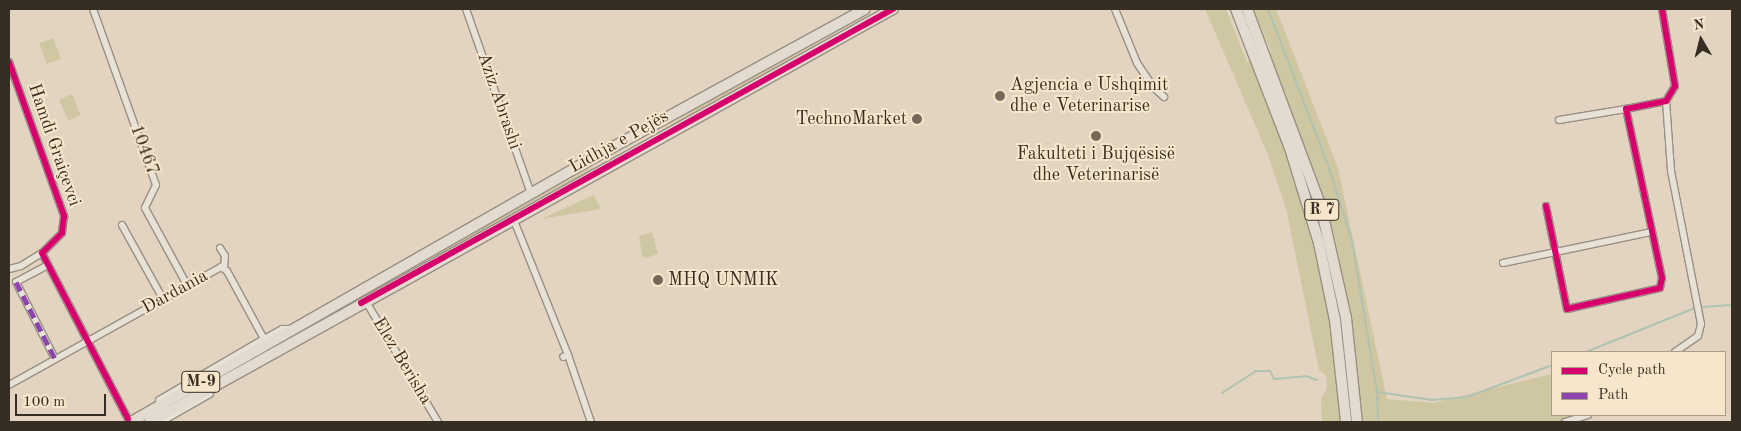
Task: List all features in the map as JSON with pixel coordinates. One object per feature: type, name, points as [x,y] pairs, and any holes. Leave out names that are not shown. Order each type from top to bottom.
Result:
[{"type":"highway","name":"Lidhja e Pejës","points":[[269,342],[865,9]]},
{"type":"highway","name":"Lidhja e Pejës","points":[[269,342],[363,302],[893,9]]},
{"type":"highway","name":"R 7","points":[[1236,9],[1290,148],[1319,243],[1335,320],[1346,422]]},
{"type":"highway","name":"R 7","points":[[1247,9],[1300,143],[1324,215],[1346,318],[1357,422]]},
{"type":"highway","name":"M-9","points":[[129,420],[269,342]]},
{"type":"highway","name":"M-9","points":[[150,422],[269,342]]},
{"type":"street","name":"10467","points":[[93,9],[156,185],[145,208],[187,285]]},
{"type":"street","name":"Aziz Abrashi","points":[[466,9],[531,194]]},
{"type":"street","points":[[1115,9],[1137,63],[1153,87],[1164,97]]},
{"type":"street","points":[[1662,9],[1676,82],[1666,101],[1671,171],[1701,324],[1698,336],[1676,351]]},
{"type":"street","name":"Hamdi Graiçevci","points":[[9,62],[64,216],[62,233],[42,253],[21,266],[9,269]]},
{"type":"street","points":[[1559,120],[1666,101]]},
{"type":"street","points":[[1546,206],[1567,309],[1660,288],[1662,278],[1626,109]]},
{"type":"street","points":[[513,218],[591,422]]},
{"type":"street","points":[[122,225],[163,299]]},
{"type":"street","points":[[1504,263],[1652,232]]},
{"type":"street","points":[[220,248],[225,256],[224,268]]},
{"type":"street","points":[[42,253],[129,420],[121,422]]},
{"type":"street","points":[[48,265],[16,282],[55,359]]},
{"type":"street","name":"Dardania","points":[[9,385],[218,268],[224,268],[269,342]]},
{"type":"street","name":"Lidhja e Pejës","points":[[164,422],[358,311],[363,302]]},
{"type":"street","name":"Elez Berisha","points":[[363,302],[438,422]]},
{"type":"street","points":[[1566,422],[1585,416]]},
{"type":"shaded area","points":[[882,9],[888,9],[618,157],[699,107]]},
{"type":"shaded area","points":[[1205,9],[1226,9],[1247,62],[1271,52],[1253,9],[1276,9],[1338,168],[1387,399],[1433,403],[1551,374],[1551,416],[1583,416],[1570,422],[1322,422],[1321,399],[1327,388],[1326,376],[1319,370],[1286,208],[1268,155]]},
{"type":"shaded area","points":[[53,38],[61,59],[47,64],[39,43]]},
{"type":"shaded area","points":[[72,94],[81,115],[68,121],[59,99]]},
{"type":"shaded area","points":[[592,167],[596,169],[381,289],[465,238]]},
{"type":"shaded area","points":[[594,195],[601,209],[541,219]]},
{"type":"shaded area","points":[[652,232],[658,254],[646,258],[642,256],[639,236]]},
{"type":"waterway","points":[[1268,9],[1329,168],[1352,241],[1377,392],[1378,422]]},
{"type":"waterway","points":[[1701,307],[1731,305]]},
{"type":"waterway","points":[[1588,351],[1695,308]]},
{"type":"waterway","points":[[1377,392],[1432,400],[1467,397],[1551,365]]},
{"type":"waterway","points":[[1222,393],[1256,371],[1270,371],[1274,379],[1306,376],[1317,380]]},
{"type":"marked path","points":[[16,282],[55,359]]},
{"type":"cycle path","points":[[361,303],[893,9]]},
{"type":"cycle path","points":[[1546,206],[1567,309],[1660,288],[1662,278],[1626,109],[1666,101],[1675,86],[1662,9]]},
{"type":"cycle path","points":[[9,62],[64,216],[62,233],[42,253],[128,419]]},
{"type":"place","name":"Agjencia e Ushqimit dhe e Veterinarise","points":[[1000,96]]},
{"type":"place","name":"TechnoMarket","points":[[917,119]]},
{"type":"place","name":"Fakulteti i Bujqësisë dhe Veterinarisë","points":[[1096,136]]},
{"type":"place","name":"MHQ UNMIK","points":[[658,280]]}]
